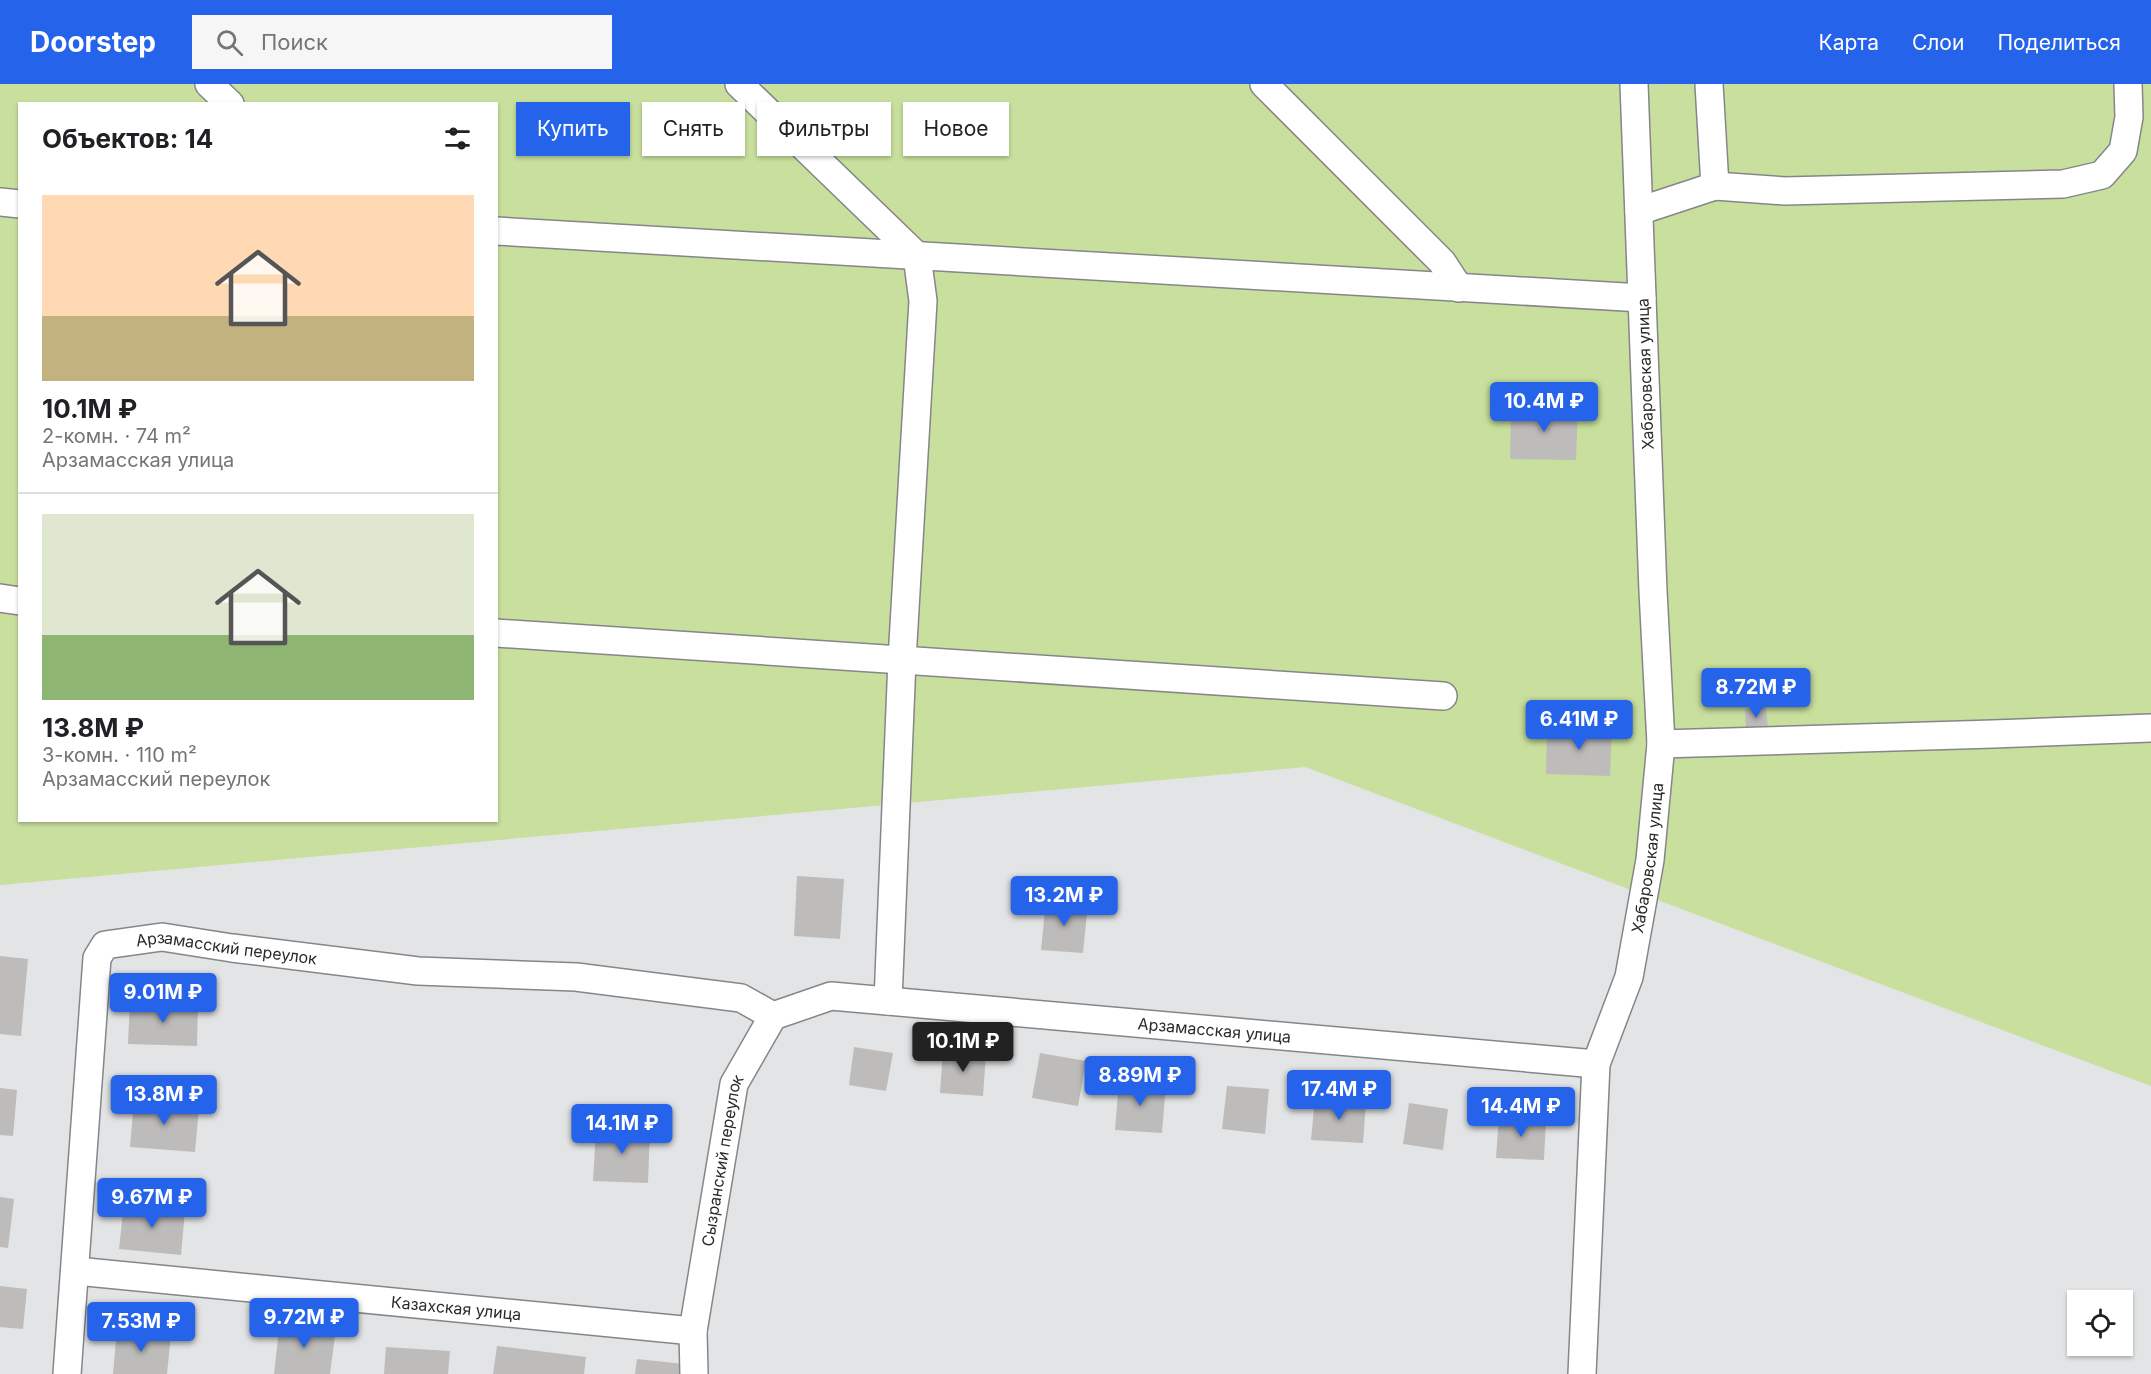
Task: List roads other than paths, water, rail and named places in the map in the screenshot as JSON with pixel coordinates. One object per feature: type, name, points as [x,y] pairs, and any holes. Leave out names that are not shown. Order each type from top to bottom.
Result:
[{"type":"street","points":[[209,84],[228,102]]},
{"type":"street","points":[[739,84],[916,256],[923,301],[902,660],[888,1001]]},
{"type":"street","points":[[1264,84],[1442,262],[1459,288]]},
{"type":"street","name":"Хабаровская улица","points":[[1582,1374],[1596,1064],[1629,977],[1650,861],[1661,744],[1634,84]]},
{"type":"street","points":[[1709,84],[1715,186]]},
{"type":"street","points":[[1639,211],[1715,186],[1785,191],[2062,184],[2102,176],[2123,151],[2129,117],[2128,84]]},
{"type":"street","points":[[0,202],[18,204]]},
{"type":"street","points":[[498,231],[1642,298]]},
{"type":"street","points":[[0,598],[18,601]]},
{"type":"street","points":[[498,633],[1443,696]]},
{"type":"street","points":[[1661,744],[1993,735],[2151,728]]},
{"type":"street","name":"Арзамасский переулок","points":[[67,1374],[97,958],[105,945],[162,937],[418,971],[576,977],[741,998],[773,1016]]},
{"type":"street","name":"Арзамасская улица","points":[[773,1016],[831,996],[1596,1064]]},
{"type":"street","name":"Сызранский переулок","points":[[694,1374],[693,1331],[734,1084],[773,1016]]},
{"type":"street","name":"Казахская улица","points":[[76,1271],[693,1331]]}]
